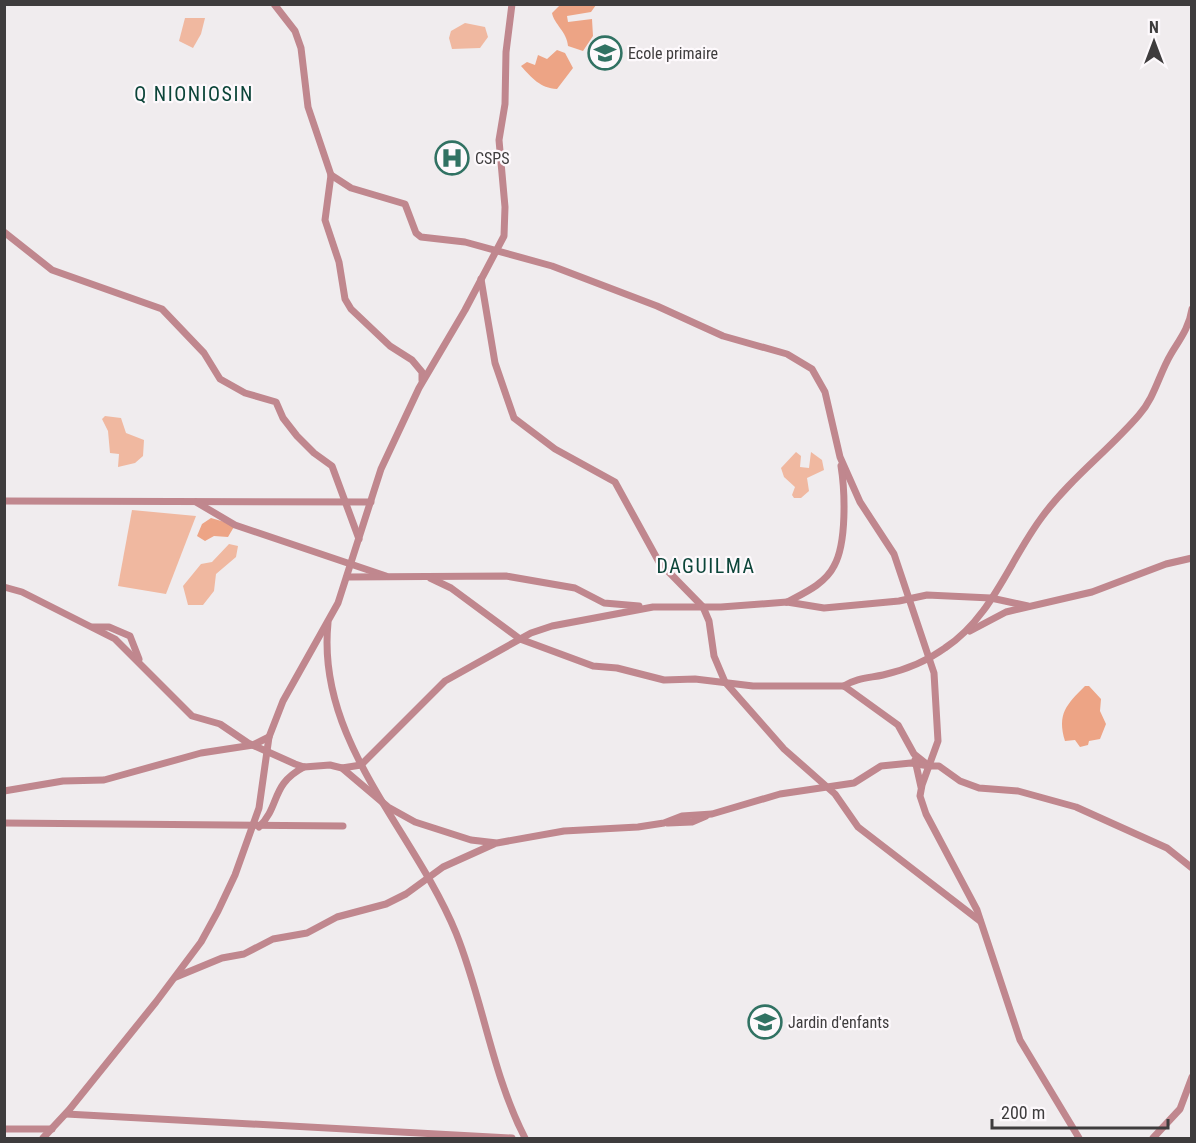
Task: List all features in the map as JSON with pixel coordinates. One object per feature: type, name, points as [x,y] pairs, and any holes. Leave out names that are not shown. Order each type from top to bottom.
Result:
[{"type":"street","points":[[274,4],[295,30],[308,108],[331,175],[325,220],[339,262],[345,299],[351,309],[390,346],[412,360],[422,372],[422,383]]},
{"type":"street","points":[[43,1138],[66,1114],[176,976],[201,942],[218,911],[235,874],[259,807],[270,737],[283,701],[338,603],[381,469],[422,383],[504,236],[505,207],[499,140],[512,4]]},
{"type":"street","points":[[331,175],[351,188],[405,204],[416,233],[421,237],[447,238],[569,272],[723,336],[802,361],[812,369],[825,392],[840,457],[846,502],[838,557],[834,567],[811,590],[787,602]]},
{"type":"street","points":[[4,232],[52,270],[162,309],[204,353],[220,379],[245,393],[276,402],[283,418],[297,436],[314,453],[332,466],[359,539]]},
{"type":"street","points":[[482,279],[495,363],[514,418],[555,449],[615,482],[665,571],[703,607],[708,621],[714,656],[725,682],[784,749],[828,788],[851,814],[858,827],[982,923]]},
{"type":"street","points":[[430,578],[451,588],[520,639],[593,666],[617,668],[664,680],[725,682],[753,686],[844,686],[852,681],[883,675],[928,658],[962,634],[978,619],[1047,510],[1083,470],[1140,414],[1155,391],[1171,354],[1185,334],[1191,309]]},
{"type":"street","points":[[840,457],[861,502],[894,554],[934,673],[938,741],[920,796],[932,829],[970,893],[1020,1040],[1079,1138]]},
{"type":"street","points":[[4,501],[371,502]]},
{"type":"street","points":[[196,502],[221,519],[235,525],[391,578]]},
{"type":"street","points":[[962,634],[1006,612],[1092,592],[1166,564],[1191,558]]},
{"type":"street","points":[[346,577],[506,576],[561,584],[604,603],[653,607],[703,607],[787,602],[824,608],[909,600],[927,595],[991,598],[1028,606]]},
{"type":"street","points":[[4,587],[22,592],[115,639],[140,662],[186,712],[220,724],[253,745],[304,767]]},
{"type":"street","points":[[248,838],[271,813],[282,783],[291,774],[304,767],[330,765],[342,768],[361,765],[445,681],[520,639],[552,626],[653,607]]},
{"type":"street","points":[[328,619],[326,645],[331,684],[348,739],[361,765],[388,807],[455,931],[491,1038],[511,1110],[525,1138]]},
{"type":"street","points":[[90,627],[109,627],[130,636],[140,662]]},
{"type":"street","points":[[844,686],[898,725],[920,760],[928,766]]},
{"type":"street","points":[[4,791],[63,781],[104,780],[201,753],[253,745],[270,737]]},
{"type":"street","points":[[912,749],[921,790]]},
{"type":"street","points":[[176,976],[222,958],[244,954],[273,939],[307,933],[337,917],[386,904],[428,880],[443,867],[496,843],[564,831],[664,823],[682,816],[712,814],[780,794],[854,783],[881,766],[916,764],[939,766],[960,782],[980,788],[1018,791],[1076,807],[1167,848],[1191,868]]},
{"type":"street","points":[[342,768],[388,807],[431,829],[471,840],[496,843]]},
{"type":"street","points":[[4,824],[343,826]]},
{"type":"street","points":[[1153,1138],[1180,1109],[1191,1077]]},
{"type":"street","points":[[66,1114],[513,1138]]},
{"type":"street","points":[[4,1129],[52,1129]]},
{"type":"shaded area","points":[[561,4],[596,5],[591,12],[567,16],[568,22],[592,19],[593,36],[583,51],[568,46],[565,36],[553,17],[552,13]]},
{"type":"shaded area","points":[[185,18],[205,18],[201,34],[193,48],[179,41]]},
{"type":"shaded area","points":[[465,23],[485,27],[488,37],[480,48],[452,49],[449,38],[451,31]]},
{"type":"shaded area","points":[[557,50],[565,53],[573,68],[557,89],[541,84],[521,66],[527,62],[535,65],[538,55],[547,59]]},
{"type":"shaded area","points":[[105,416],[121,418],[126,433],[144,440],[143,456],[135,463],[118,467],[119,454],[110,453],[108,431],[102,419]]},
{"type":"shaded area","points":[[796,452],[801,456],[800,467],[809,468],[811,452],[822,460],[824,470],[807,478],[809,491],[801,498],[794,498],[792,495],[795,487],[784,477],[781,468]]},
{"type":"shaded area","points":[[132,510],[196,516],[166,594],[118,586]]},
{"type":"shaded area","points":[[211,518],[235,525],[228,537],[214,536],[205,541],[197,536],[202,524]]},
{"type":"shaded area","points":[[229,544],[238,546],[236,557],[216,574],[214,591],[203,605],[188,605],[183,586],[201,564],[212,562]]},
{"type":"shaded area","points":[[1085,686],[1089,686],[1101,699],[1100,711],[1106,724],[1100,739],[1089,741],[1088,745],[1080,747],[1075,740],[1065,741],[1062,724],[1068,705]]},
{"type":"place","name":"Ecole primaire","points":[[605,53]]},
{"type":"place","name":"CSPS","points":[[452,158]]},
{"type":"place","name":"Jardin d'enfants","points":[[765,1022]]},
{"type":"district","name":"Q NIONIOSIN","points":[[194,94]]},
{"type":"district","name":"DAGUILMA","points":[[706,566]]}]
